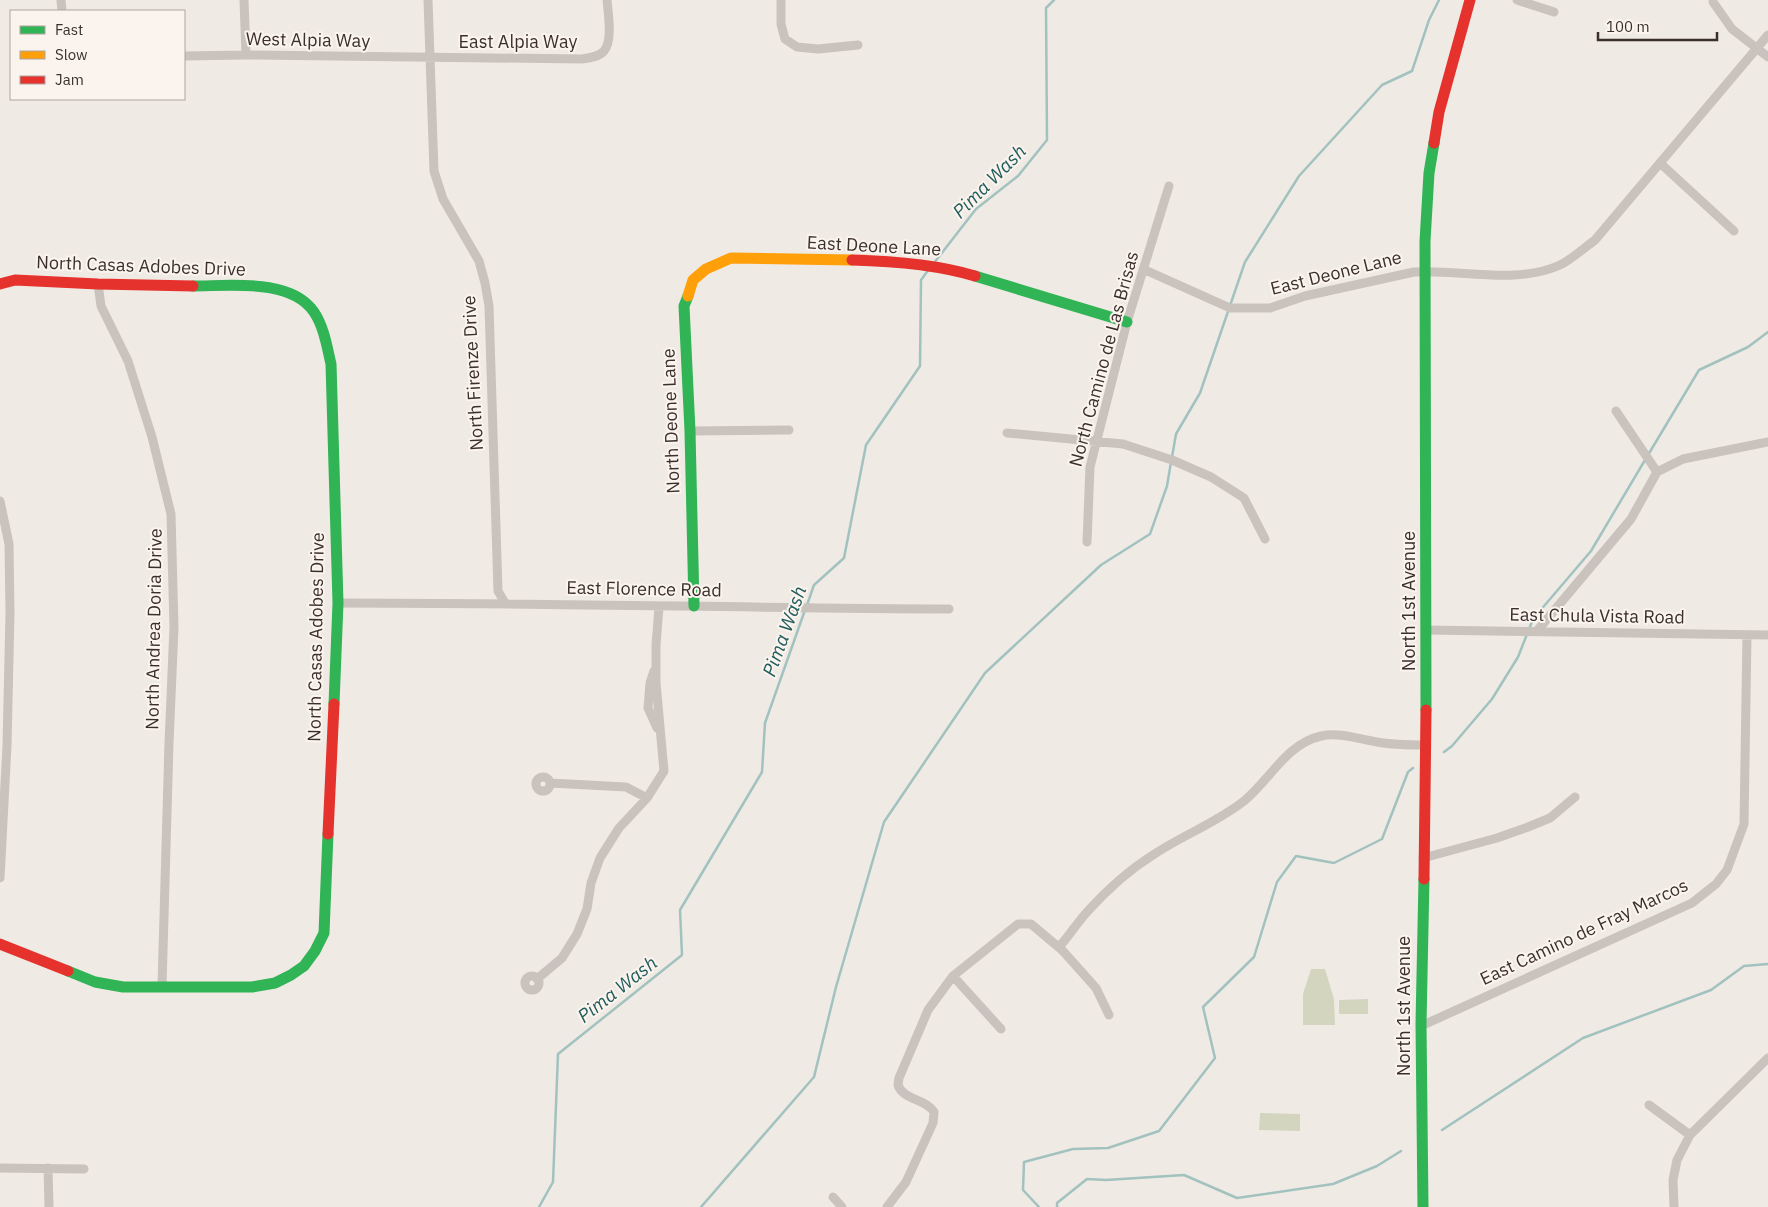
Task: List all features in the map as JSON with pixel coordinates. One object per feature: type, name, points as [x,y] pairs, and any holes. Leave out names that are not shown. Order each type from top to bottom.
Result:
[{"type":"street","points":[[244,0],[246,55]]},
{"type":"street","name":"North Firenze Drive","points":[[428,0],[434,171],[443,199],[479,261],[489,306],[498,591],[505,603]]},
{"type":"street","name":"East Alpia Way","points":[[431,58],[582,59],[595,56],[604,51],[608,41],[607,0]]},
{"type":"street","points":[[781,0],[781,24],[785,39],[797,47],[818,49],[858,45]]},
{"type":"street","name":"North 1st Avenue","points":[[1423,1207],[1421,1026],[1426,745],[1425,241],[1429,173],[1438,112],[1470,0]]},
{"type":"street","points":[[1517,0],[1554,12]]},
{"type":"street","points":[[1712,1],[1732,29],[1768,57]]},
{"type":"street","name":"East Deone Lane","points":[[1143,269],[1230,308],[1270,308],[1305,296],[1414,272],[1426,271],[1476,275],[1531,273],[1561,265],[1595,240],[1768,35]]},
{"type":"street","name":"West Alpia Way","points":[[185,56],[431,58]]},
{"type":"street","points":[[1660,163],[1734,231]]},
{"type":"street","name":"North Camino de Las Brisas","points":[[1087,542],[1090,467],[1128,322],[1169,186]]},
{"type":"street","name":"East Deone Lane","points":[[730,258],[885,261],[950,268],[1128,322]]},
{"type":"street","name":"North Deone Lane","points":[[694,606],[690,431],[684,306],[693,280],[706,269],[730,258]]},
{"type":"street","name":"North Casas Adobes Drive","points":[[0,284],[15,280],[98,284],[270,287],[291,294],[309,305],[323,330],[330,364],[338,603],[324,933],[315,951],[304,966],[275,983],[252,987],[124,987],[95,982],[0,944]]},
{"type":"street","name":"North Andrea Doria Drive","points":[[98,284],[101,306],[128,361],[147,420],[171,514],[174,627],[162,986]]},
{"type":"street","points":[[1616,412],[1658,472]]},
{"type":"street","points":[[690,431],[789,430]]},
{"type":"street","points":[[1007,433],[1123,444],[1164,457],[1211,477],[1244,498],[1265,539]]},
{"type":"street","points":[[1537,631],[1631,519],[1658,472],[1683,458],[1768,442]]},
{"type":"street","points":[[0,501],[9,544],[10,613],[7,746],[0,878]]},
{"type":"street","name":"East Florence Road","points":[[338,603],[505,603],[660,607],[949,609]]},
{"type":"street","points":[[537,979],[562,958],[577,934],[587,909],[591,883],[600,858],[619,828],[646,798],[664,771],[661,735],[648,708],[650,683],[656,665],[660,607]]},
{"type":"street","name":"East Chula Vista Road","points":[[1426,630],[1768,635]]},
{"type":"street","name":"East Camino de Fray Marcos","points":[[1421,1026],[1692,903],[1716,884],[1727,870],[1737,848],[1744,824],[1747,635]]},
{"type":"street","points":[[1059,948],[1087,912],[1136,867],[1168,845],[1213,822],[1234,808],[1258,788],[1293,749],[1308,740],[1332,735],[1355,737],[1390,744],[1426,745]]},
{"type":"street","points":[[550,783],[626,787],[646,798]]},
{"type":"street","points":[[1423,858],[1497,838],[1528,827],[1550,818],[1575,797]]},
{"type":"street","points":[[887,1207],[906,1182],[933,1123],[936,1111],[902,1092],[896,1086],[928,1010],[954,976],[1023,919],[1059,948],[1096,988],[1110,1015]]},
{"type":"street","points":[[954,976],[1001,1029]]},
{"type":"street","points":[[1674,1207],[1673,1180],[1678,1160],[1690,1135],[1768,1058]]},
{"type":"street","points":[[1649,1105],[1690,1135]]},
{"type":"street","points":[[0,1168],[84,1169]]},
{"type":"street","points":[[48,1168],[48,1207]]},
{"type":"street","points":[[832,1197],[842,1207]]},
{"type":"green space","points":[[1311,969],[1325,969],[1334,999],[1335,1025],[1303,1025],[1303,994]]},
{"type":"green space","points":[[1368,999],[1368,1014],[1339,1014],[1339,1000]]},
{"type":"green space","points":[[1260,1113],[1300,1114],[1300,1131],[1259,1130]]},
{"type":"waterway","name":"Pima Wash","points":[[934,263],[976,209],[1018,176],[1047,140],[1046,8],[1054,0]]},
{"type":"waterway","points":[[1172,457],[1176,434],[1200,393],[1245,262],[1299,176],[1382,85],[1412,71],[1429,20],[1439,0]]},
{"type":"waterway","name":"Pima Wash","points":[[807,605],[814,585],[844,558],[866,445],[920,366],[921,280],[929,269]]},
{"type":"waterway","points":[[1648,455],[1699,370],[1748,347],[1768,332]]},
{"type":"waterway","points":[[1444,752],[1452,746],[1492,699],[1518,657],[1533,619],[1591,551],[1645,460]]},
{"type":"waterway","points":[[701,1207],[814,1077],[836,987],[884,822],[985,673],[1101,565],[1150,534],[1167,486],[1171,462]]},
{"type":"waterway","name":"Pima Wash","points":[[539,1207],[553,1182],[558,1054],[682,955],[680,910],[762,772],[765,723],[805,610]]},
{"type":"waterway","points":[[1039,1207],[1023,1190],[1024,1162],[1073,1149],[1108,1148],[1159,1131],[1215,1058],[1203,1007],[1254,957],[1277,882],[1296,856],[1334,863],[1382,839],[1408,772],[1413,768]]},
{"type":"waterway","points":[[1442,1130],[1583,1038],[1711,990],[1744,966],[1768,964]]},
{"type":"waterway","points":[[1057,1207],[1057,1203],[1087,1179],[1106,1180],[1184,1175],[1237,1198],[1333,1184],[1377,1166],[1401,1151]]},
{"type":"traffic: fast","points":[[1426,710],[1425,241],[1429,173],[1434,143]]},
{"type":"traffic: fast","points":[[975,276],[1127,322]]},
{"type":"traffic: fast","points":[[193,286],[259,286],[291,294],[304,301],[314,312],[323,331],[331,364],[338,603],[334,704]]},
{"type":"traffic: fast","points":[[688,296],[684,306],[690,431],[694,606]]},
{"type":"traffic: fast","points":[[68,971],[95,982],[123,987],[252,987],[275,983],[291,975],[304,966],[315,951],[324,933],[328,834]]},
{"type":"traffic: fast","points":[[1423,1207],[1421,1024],[1424,879]]},
{"type":"traffic: slow","points":[[688,296],[693,280],[706,269],[731,258],[852,260]]},
{"type":"traffic: jam","points":[[1434,143],[1439,112],[1470,0]]},
{"type":"traffic: jam","points":[[852,260],[914,264],[975,276]]},
{"type":"traffic: jam","points":[[0,284],[15,280],[193,286]]},
{"type":"traffic: jam","points":[[328,834],[334,704]]},
{"type":"traffic: jam","points":[[1424,879],[1426,710]]},
{"type":"traffic: jam","points":[[0,944],[68,971]]}]
